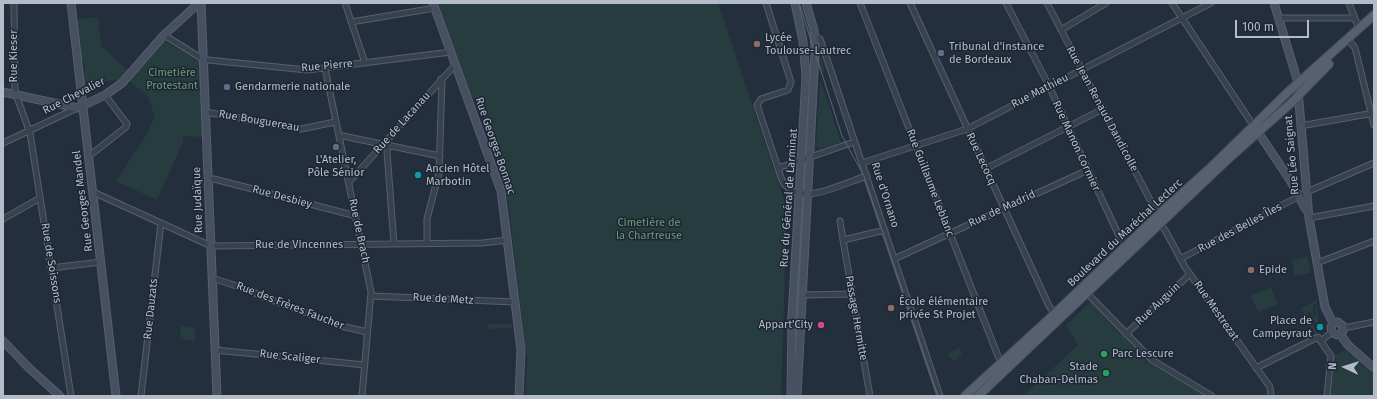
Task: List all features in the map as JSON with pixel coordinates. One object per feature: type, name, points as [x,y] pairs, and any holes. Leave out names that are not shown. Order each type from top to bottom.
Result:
[{"type":"main road","name":"Rue Georges Mandel","points":[[71,3],[80,107],[89,154],[116,396]]},
{"type":"main road","name":"Rue du Général de Larminat","points":[[791,396],[792,316],[803,159],[806,62],[801,28],[795,3]]},
{"type":"main road","name":"Rue d'Ornano","points":[[806,3],[815,36]]},
{"type":"main road","name":"Rue Léo Saignat","points":[[1274,3],[1298,84],[1303,194],[1325,307],[1333,323]]},
{"type":"main road","name":"Rue Chevalier","points":[[80,107],[105,95],[122,83],[164,35],[199,4]]},
{"type":"main road","name":"Rue Judaïque","points":[[199,4],[203,59],[217,396]]},
{"type":"main road","name":"Rue Georges Bonnac","points":[[434,5],[498,182],[503,204],[521,356],[519,396]]},
{"type":"main road","name":"Boulevard du Maréchal Leclerc","points":[[978,396],[1125,246],[1204,174],[1253,125],[1374,16]]},
{"type":"main road","name":"Boulevard du Maréchal Leclerc","points":[[965,396],[1087,292],[1259,133],[1374,22]]},
{"type":"main road","name":"Rue du Général de Larminat","points":[[797,396],[815,36]]},
{"type":"main road","points":[[3,92],[80,107]]},
{"type":"main road","points":[[1253,125],[1303,194]]},
{"type":"main road","points":[[1340,322],[1344,328],[1340,334],[1336,335],[1332,332],[1331,327],[1333,323],[1340,322]]},
{"type":"main road","points":[[1340,334],[1348,345],[1374,368]]},
{"type":"main road","points":[[3,341],[29,368],[60,396]]},
{"type":"street","name":"Rue Kieser","points":[[14,3],[16,95],[29,131]]},
{"type":"street","points":[[345,3],[365,63]]},
{"type":"street","points":[[766,3],[791,82],[788,90],[761,99],[757,103],[757,108],[778,168],[786,186],[800,195],[808,195],[867,176]]},
{"type":"street","name":"Rue Guillaume Leblanc","points":[[860,3],[1002,363]]},
{"type":"street","name":"Rue Lecocq","points":[[910,3],[1049,306],[1057,316]]},
{"type":"street","name":"Rue Manon Cormier","points":[[1006,3],[1049,87],[1125,246]]},
{"type":"street","name":"Rue Jean Renaud Dandicolle","points":[[1047,3],[1158,215]]},
{"type":"street","points":[[1061,30],[1106,3]]},
{"type":"street","points":[[1172,3],[1253,125]]},
{"type":"street","name":"Rue Mathieu","points":[[862,163],[967,129],[1211,3]]},
{"type":"street","points":[[1349,3],[1360,29]]},
{"type":"street","points":[[351,22],[434,5]]},
{"type":"street","points":[[1278,18],[1356,18]]},
{"type":"street","points":[[164,35],[203,59]]},
{"type":"street","name":"Rue d'Ornano","points":[[815,36],[820,40],[940,396]]},
{"type":"street","points":[[1351,43],[1355,48],[1373,113],[1374,125]]},
{"type":"street","name":"Rue Pierre","points":[[203,59],[307,70],[451,52]]},
{"type":"street","name":"Rue de Lacanau","points":[[348,182],[386,145],[441,79],[455,65]]},
{"type":"street","name":"Rue de Brach","points":[[325,68],[335,122],[362,245],[370,296],[362,396]]},
{"type":"street","points":[[427,243],[427,219],[439,173],[441,79]]},
{"type":"street","points":[[1276,117],[1298,84]]},
{"type":"street","points":[[89,154],[93,153],[127,124],[105,95]]},
{"type":"street","points":[[1259,133],[1264,121],[1280,101]]},
{"type":"street","name":"Rue Chevalier","points":[[3,143],[80,107]]},
{"type":"street","points":[[985,169],[1103,109]]},
{"type":"street","name":"Rue Bouguereau","points":[[205,112],[301,129],[335,122]]},
{"type":"street","points":[[1300,126],[1373,113]]},
{"type":"street","name":"Rue de Soissons","points":[[29,131],[71,396]]},
{"type":"street","points":[[339,137],[343,136],[440,156]]},
{"type":"street","points":[[778,168],[854,142]]},
{"type":"street","points":[[386,145],[394,244]]},
{"type":"street","points":[[803,159],[806,171],[808,195]]},
{"type":"street","name":"Rue des Belles Îles","points":[[1180,260],[1303,194],[1374,163]]},
{"type":"street","name":"Rue de Madrid","points":[[894,259],[1088,170]]},
{"type":"street","name":"Rue Desbiey","points":[[208,180],[214,179],[356,216]]},
{"type":"street","points":[[93,192],[96,192],[211,246]]},
{"type":"street","points":[[3,218],[40,198]]},
{"type":"street","points":[[1308,215],[1374,206]]},
{"type":"street","name":"Passage Hermitte","points":[[840,221],[870,396]]},
{"type":"street","name":"Rue Dauzats","points":[[141,396],[161,222]]},
{"type":"street","points":[[1151,222],[1157,222],[1160,225]]},
{"type":"street","name":"Rue Mestrezat","points":[[1160,225],[1180,260],[1271,389],[1271,396]]},
{"type":"street","points":[[843,240],[885,230]]},
{"type":"street","name":"Rue de Vincennes","points":[[211,246],[482,243],[508,240]]},
{"type":"street","points":[[1317,263],[1374,241]]},
{"type":"street","points":[[1117,254],[1088,286],[1087,292],[1152,360],[1212,396]]},
{"type":"street","points":[[51,268],[101,262]]},
{"type":"street","name":"Rue Auguin","points":[[1126,334],[1190,274]]},
{"type":"street","name":"Rue des Frères Faucher","points":[[212,278],[249,290],[261,296],[341,326],[367,332]]},
{"type":"street","points":[[803,295],[852,294]]},
{"type":"street","name":"Rue de Metz","points":[[370,296],[515,302]]},
{"type":"street","points":[[1344,328],[1374,322]]},
{"type":"street","points":[[1321,341],[1332,332]]},
{"type":"street","points":[[1256,368],[1315,338],[1321,341],[1331,356],[1327,396]]},
{"type":"street","name":"Rue Scaliger","points":[[215,350],[365,365]]},
{"type":"green space","name":"Cimetière de la Chartreuse","points":[[437,3],[718,3],[787,208],[781,396],[525,396],[527,360],[508,201],[489,135],[469,90]]},
{"type":"green space","points":[[797,3],[804,3],[812,29],[812,48]]},
{"type":"green space","points":[[98,17],[101,46],[128,71],[120,80],[84,83],[84,62],[81,62],[77,20]]},
{"type":"green space","name":"Cimetière Protestant","points":[[163,40],[200,62],[203,137],[183,136],[183,142],[157,200],[116,181],[145,137],[155,117],[148,96],[128,80]]},
{"type":"green space","points":[[818,49],[825,71],[820,72],[817,63]]},
{"type":"green space","points":[[820,79],[841,142],[820,149],[816,145]]},
{"type":"green space","points":[[1307,256],[1311,273],[1295,276],[1292,260]]},
{"type":"green space","points":[[1271,287],[1278,304],[1258,312],[1251,296]]},
{"type":"green space","points":[[1317,300],[1317,303],[1313,306],[1313,314],[1307,311],[1317,333],[1315,334],[1301,308]]},
{"type":"green space","name":"Parc Lescure","points":[[1091,301],[1147,362],[1206,396],[1023,396],[1078,345],[1066,325]]},
{"type":"green space","points":[[1317,306],[1318,330],[1311,314],[1316,317],[1315,307]]},
{"type":"green space","points":[[488,324],[512,324],[512,328],[488,329]]},
{"type":"green space","points":[[181,326],[195,328],[195,341],[180,339]]},
{"type":"green space","points":[[959,347],[962,355],[954,362],[947,354]]},
{"type":"green space","points":[[1346,350],[1374,375],[1374,396],[1330,396],[1333,356]]},
{"type":"tram line","points":[[799,3],[842,136],[864,176],[938,396]]},
{"type":"place","name":"Lycée Toulouse-Lautrec","points":[[757,44]]},
{"type":"place","name":"Tribunal d'instance de Bordeaux","points":[[941,53]]},
{"type":"place","name":"Gendarmerie nationale","points":[[227,87]]},
{"type":"place","name":"L'Atelier, Pôle Sénior","points":[[336,147]]},
{"type":"place","name":"Ancien Hôtel Marbotin","points":[[418,175]]},
{"type":"place","name":"Epide","points":[[1251,270]]},
{"type":"place","name":"École élémentaire privée St Projet","points":[[891,308]]},
{"type":"place","name":"Appart'City","points":[[821,325]]},
{"type":"place","name":"Place de Campeyraut","points":[[1320,327]]},
{"type":"place","name":"Parc Lescure","points":[[1104,354]]},
{"type":"place","name":"Stade Chaban-Delmas","points":[[1106,373]]}]
